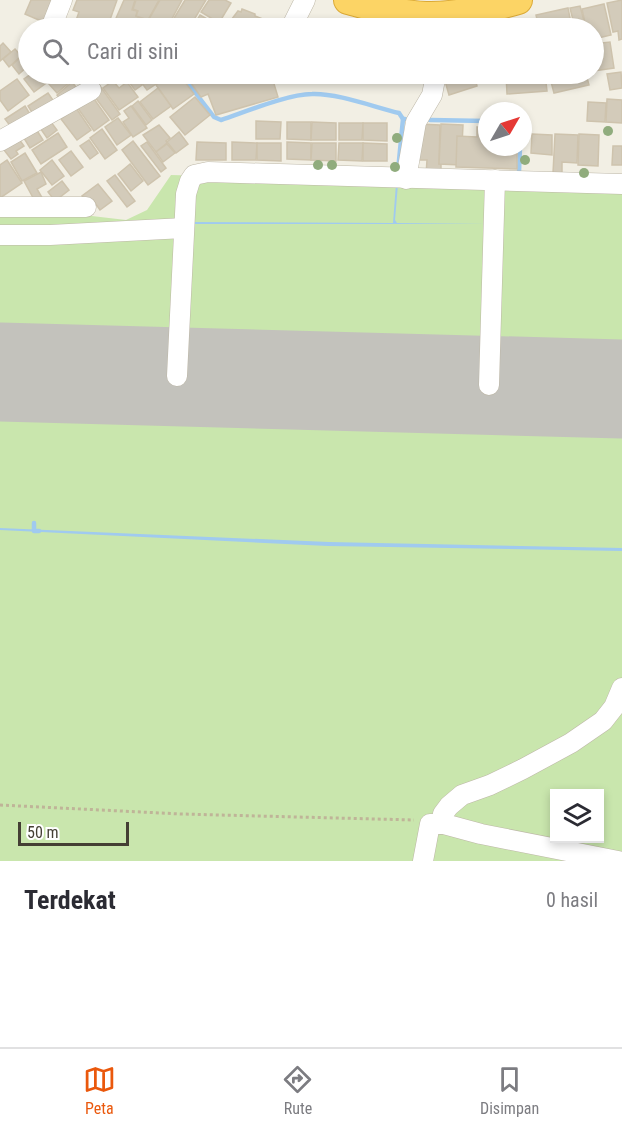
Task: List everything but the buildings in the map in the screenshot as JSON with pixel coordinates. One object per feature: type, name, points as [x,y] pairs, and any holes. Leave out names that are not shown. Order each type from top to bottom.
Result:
[{"type":"highway","points":[[348,0],[389,12],[427,18]]},
{"type":"highway","points":[[457,18],[484,4],[518,0]]},
{"type":"street","points":[[55,18],[62,0]]},
{"type":"street","points":[[296,18],[305,0]]},
{"type":"street","points":[[406,179],[416,122],[432,95],[434,84]]},
{"type":"street","points":[[0,141],[91,90]]},
{"type":"street","points":[[177,376],[184,228],[188,184],[193,176],[200,173],[622,184]]},
{"type":"street","points":[[489,385],[495,180]]},
{"type":"street","points":[[0,207],[86,207]]},
{"type":"street","points":[[0,235],[50,235],[184,228]]},
{"type":"street","points":[[423,861],[436,824],[449,806],[462,795],[524,769],[571,743],[603,721],[614,707],[622,688]]},
{"type":"street","points":[[436,824],[618,861]]},
{"type":"path","points":[[0,805],[181,814],[418,821],[436,824]]},
{"type":"green space","points":[[171,175],[486,183],[483,348],[479,351],[0,338],[0,212],[66,213],[126,220],[147,210]]},
{"type":"green space","points":[[622,187],[622,355],[501,352],[497,348],[502,189]]},
{"type":"green space","points":[[0,405],[622,422],[622,861],[0,861]]},
{"type":"water","points":[[396,184],[398,184],[395,220],[397,223],[487,224],[187,224],[187,222],[393,223]]},
{"type":"water","points":[[0,528],[329,542],[622,548],[622,551],[328,546],[0,530]]},
{"type":"waterway","points":[[189,84],[214,117],[221,120],[279,100],[312,94],[356,101],[399,113],[403,119]]},
{"type":"waterway","points":[[398,171],[403,119],[405,119]]},
{"type":"waterway","points":[[430,120],[478,121]]},
{"type":"waterway","points":[[520,156],[521,175]]},
{"type":"waterway","points":[[34,523],[34,531],[39,531]]},
{"type":"runway","points":[[0,372],[622,389]]}]
